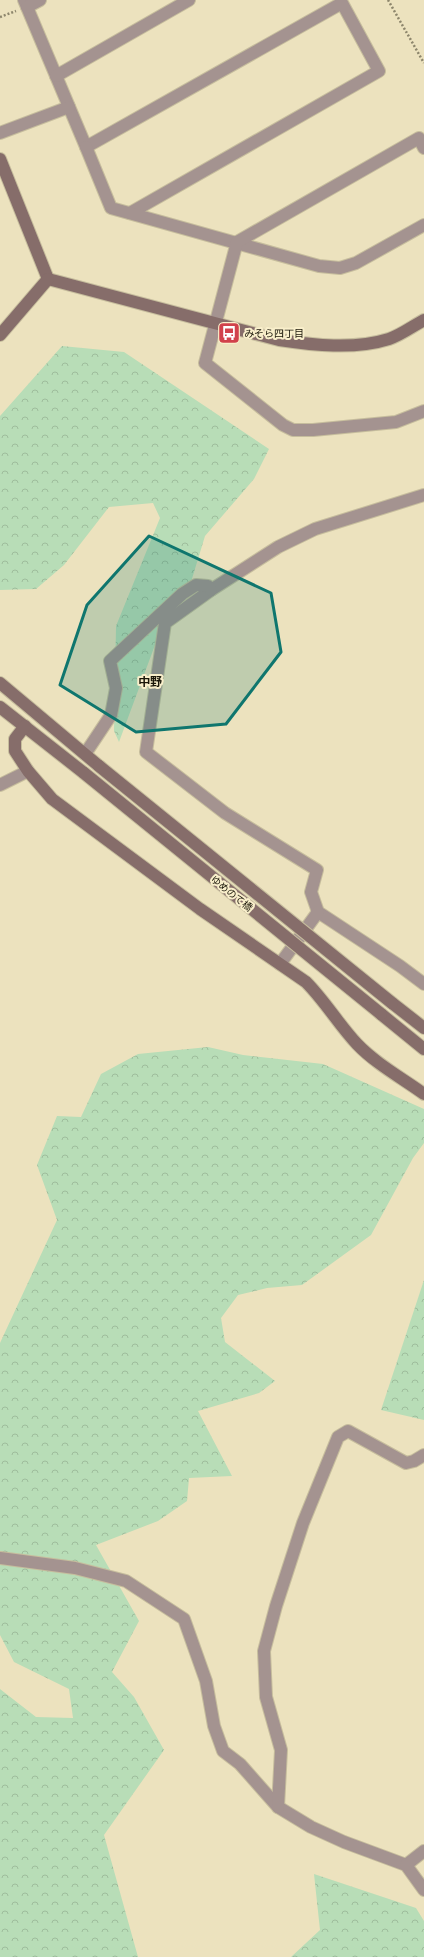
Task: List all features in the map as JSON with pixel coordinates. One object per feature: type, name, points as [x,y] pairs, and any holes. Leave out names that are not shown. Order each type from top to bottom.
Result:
[{"type":"street","points":[[40,0],[26,3],[111,208],[319,266],[340,268],[356,263],[424,225]]},
{"type":"street","points":[[56,76],[189,0]]},
{"type":"street","points":[[86,147],[342,3],[379,71],[130,213]]},
{"type":"street","points":[[0,133],[70,107]]},
{"type":"street","points":[[424,148],[419,138],[237,242],[204,363],[283,425],[293,430],[313,430],[396,422],[424,411]]},
{"type":"street","points":[[0,159],[48,279]]},
{"type":"street","points":[[48,279],[278,340],[307,344],[342,345],[370,343],[390,338],[424,320]]},
{"type":"street","points":[[0,335],[48,279]]},
{"type":"street","points":[[424,495],[315,528],[278,547],[211,590],[166,623],[146,752],[225,813],[317,870],[311,892],[318,912],[400,966],[424,984]]},
{"type":"street","points":[[85,754],[111,715],[116,688],[110,661],[182,594],[196,585],[208,586],[211,590]]},
{"type":"street","name":"ゆめのて橋","points":[[0,683],[99,766],[424,1028]]},
{"type":"street","name":"ゆめのて橋","points":[[0,707],[84,773],[424,1049]]},
{"type":"street","points":[[25,726],[15,739],[15,751],[28,771],[52,798],[200,909],[306,982],[316,992],[357,1044],[371,1056],[424,1094]]},
{"type":"street","points":[[0,785],[28,771]]},
{"type":"street","points":[[280,964],[318,912]]},
{"type":"street","points":[[278,1807],[280,1750],[266,1697],[264,1651],[276,1606],[303,1523],[338,1437],[348,1431],[406,1463],[414,1461],[424,1455]]},
{"type":"street","points":[[0,1558],[75,1568],[126,1581],[184,1619],[206,1681],[214,1726],[223,1751],[240,1764],[278,1807],[311,1827],[344,1842],[406,1865],[424,1890]]},
{"type":"street","points":[[406,1865],[424,1851]]},
{"type":"path","points":[[388,0],[424,64]]},
{"type":"highlighted area","points":[[149,536],[271,593],[281,652],[226,724],[136,732],[60,685],[87,605]]},
{"type":"green space","points":[[62,346],[124,352],[269,449],[254,479],[205,536],[191,582],[158,637],[119,742],[114,731],[116,626],[160,518],[153,503],[109,507],[64,565],[36,589],[0,590],[0,416]]},
{"type":"green space","points":[[208,1047],[243,1055],[323,1064],[424,1109],[424,1143],[413,1158],[371,1235],[302,1285],[267,1288],[238,1295],[221,1318],[225,1342],[275,1381],[259,1393],[198,1411],[232,1476],[189,1478],[187,1501],[158,1521],[96,1545],[139,1621],[112,1672],[134,1697],[164,1750],[104,1835],[138,1957],[0,1957],[0,1689],[36,1717],[73,1718],[69,1689],[14,1662],[0,1635],[0,1343],[57,1220],[37,1165],[57,1116],[81,1117],[101,1074],[138,1054]]},
{"type":"green space","points":[[424,1280],[424,1420],[381,1410]]},
{"type":"green space","points":[[314,1874],[416,1908],[424,1921],[424,1957],[291,1957],[320,1930]]},
{"type":"place","name":"みそら四丁目","points":[[229,333]]},
{"type":"district","name":"中野","points":[[150,682]]}]
